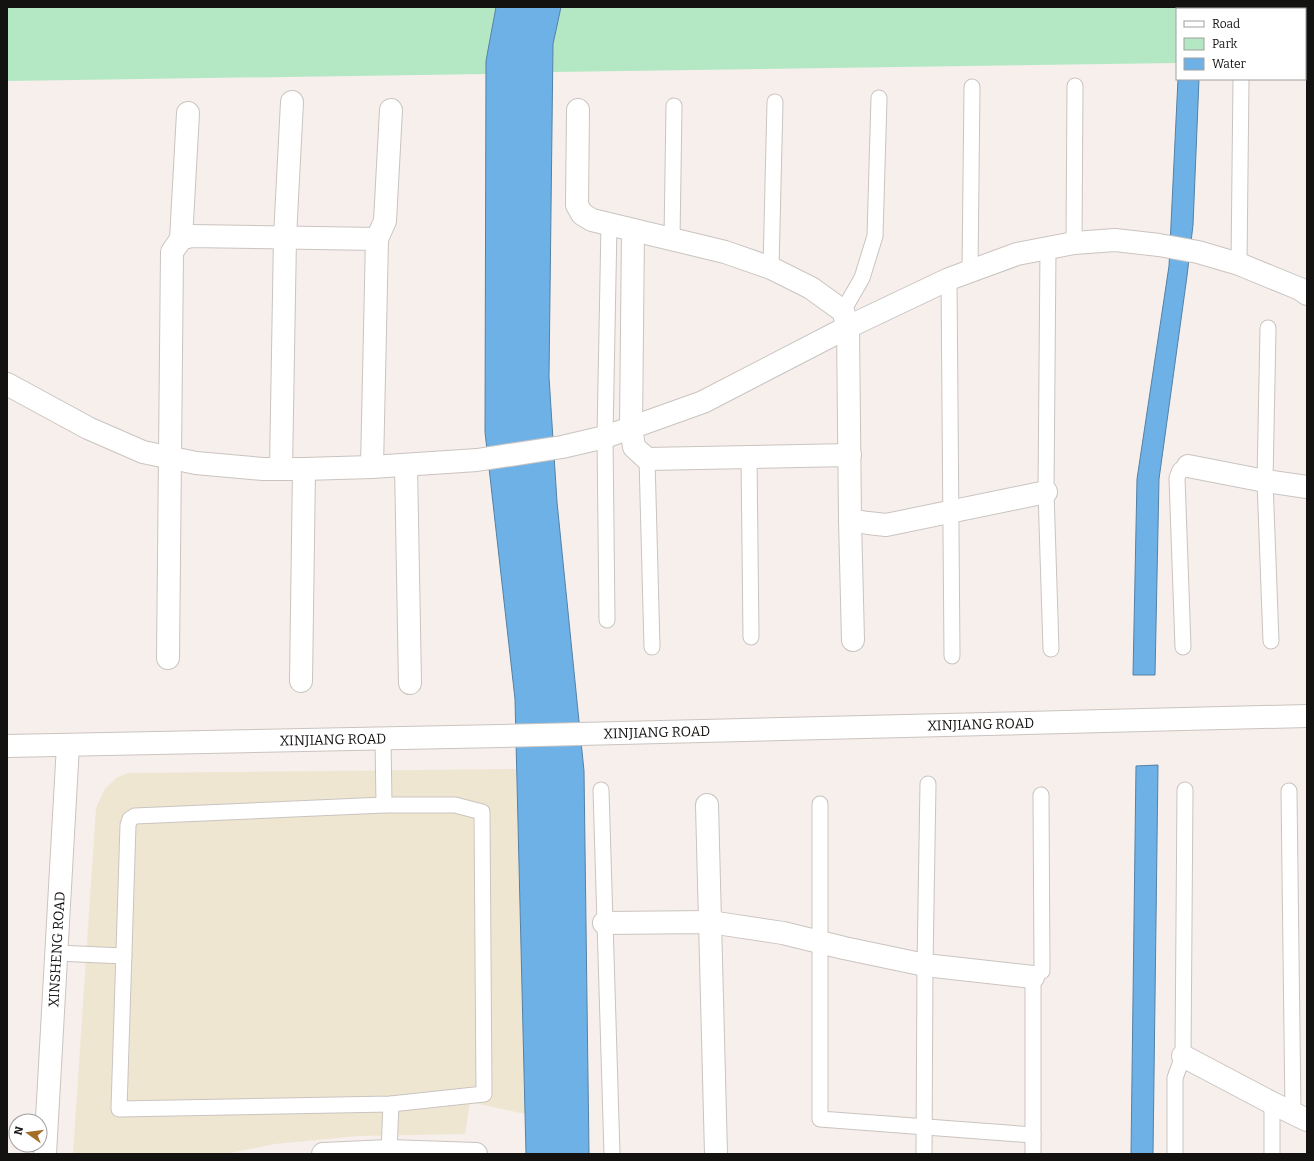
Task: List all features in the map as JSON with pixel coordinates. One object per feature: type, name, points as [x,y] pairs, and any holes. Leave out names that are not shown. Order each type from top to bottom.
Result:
[{"type":"street","points":[[281,469],[285,237],[292,102]]},
{"type":"street","points":[[372,467],[377,240],[385,221],[391,110]]},
{"type":"street","points":[[578,110],[577,204],[582,214],[592,220],[725,252],[771,268],[811,288],[846,319],[853,640]]},
{"type":"street","points":[[181,240],[188,113]]},
{"type":"street","points":[[633,230],[631,428],[634,447],[648,459],[850,455]]},
{"type":"street","points":[[168,658],[172,252],[181,240],[191,236],[377,240]]},
{"type":"street","points":[[7,384],[95,431],[143,452],[196,463],[263,469],[406,465],[477,460],[562,447],[605,437],[704,402],[846,319],[1017,254],[1074,243],[1115,240],[1198,252],[1240,264],[1300,288],[1307,294]]},
{"type":"street","points":[[406,465],[410,683]]},
{"type":"street","points":[[1188,466],[1265,481],[1307,487]]},
{"type":"street","points":[[301,681],[304,469]]},
{"type":"street","points":[[850,520],[886,525],[1046,492]]},
{"type":"street","name":"XINJIANG ROAD","points":[[7,746],[501,736],[1307,716]]},
{"type":"street","name":"XINSHENG ROAD","points":[[45,1154],[68,745]]},
{"type":"street","points":[[707,805],[716,1154]]},
{"type":"street","points":[[604,923],[710,922],[783,933],[925,965],[1033,977]]},
{"type":"street","points":[[1183,1056],[1300,1117]]},
{"type":"street","points":[[323,1154],[390,1151],[476,1154]]},
{"type":"lane","points":[[1240,264],[1241,80]]},
{"type":"lane","points":[[1074,243],[1075,86]]},
{"type":"lane","points":[[970,271],[972,87]]},
{"type":"lane","points":[[846,319],[862,278],[875,236],[879,98]]},
{"type":"lane","points":[[771,268],[775,102]]},
{"type":"lane","points":[[672,239],[674,106]]},
{"type":"lane","points":[[607,620],[605,437],[610,224]]},
{"type":"lane","points":[[1048,248],[1046,492],[1051,649]]},
{"type":"lane","points":[[949,279],[952,656]]},
{"type":"lane","points":[[1268,328],[1265,481],[1270,641]]},
{"type":"lane","points":[[749,457],[751,637]]},
{"type":"lane","points":[[648,459],[652,647]]},
{"type":"lane","points":[[1184,647],[1177,478],[1180,470],[1188,466]]},
{"type":"lane","points":[[383,738],[384,805]]},
{"type":"lane","points":[[924,1154],[928,784]]},
{"type":"lane","points":[[601,790],[612,1154]]},
{"type":"lane","points":[[1175,1154],[1175,1078],[1183,1056],[1185,790]]},
{"type":"lane","points":[[1289,791],[1300,1117]]},
{"type":"lane","points":[[1033,1154],[1033,977],[1042,971],[1041,795]]},
{"type":"lane","points":[[820,804],[820,1119],[1033,1135]]},
{"type":"lane","points":[[384,805],[455,805],[482,812],[484,1094],[391,1104],[119,1109],[124,956],[128,825],[130,819],[135,816],[384,805]]},
{"type":"lane","points":[[56,953],[124,956]]},
{"type":"lane","points":[[1272,1103],[1272,1154]]},
{"type":"lane","points":[[390,1151],[391,1104]]},
{"type":"shaded area","points":[[516,769],[525,1114],[470,1102],[465,1134],[358,1136],[275,1144],[225,1154],[73,1154],[96,808],[104,790],[116,778],[128,773]]},
{"type":"green space","points":[[7,7],[496,7],[486,61],[486,74],[7,81]]},
{"type":"green space","points":[[561,7],[1180,7],[1176,8],[1176,63],[553,72],[553,44]]},
{"type":"water","points":[[496,7],[561,7],[553,44],[549,377],[557,502],[584,771],[589,1154],[526,1154],[515,699],[485,432],[486,61]]},
{"type":"water","points":[[1178,80],[1199,80],[1193,225],[1159,479],[1155,675],[1133,675],[1137,479],[1169,266]]},
{"type":"water","points":[[1158,765],[1153,1154],[1131,1154],[1136,766]]}]
